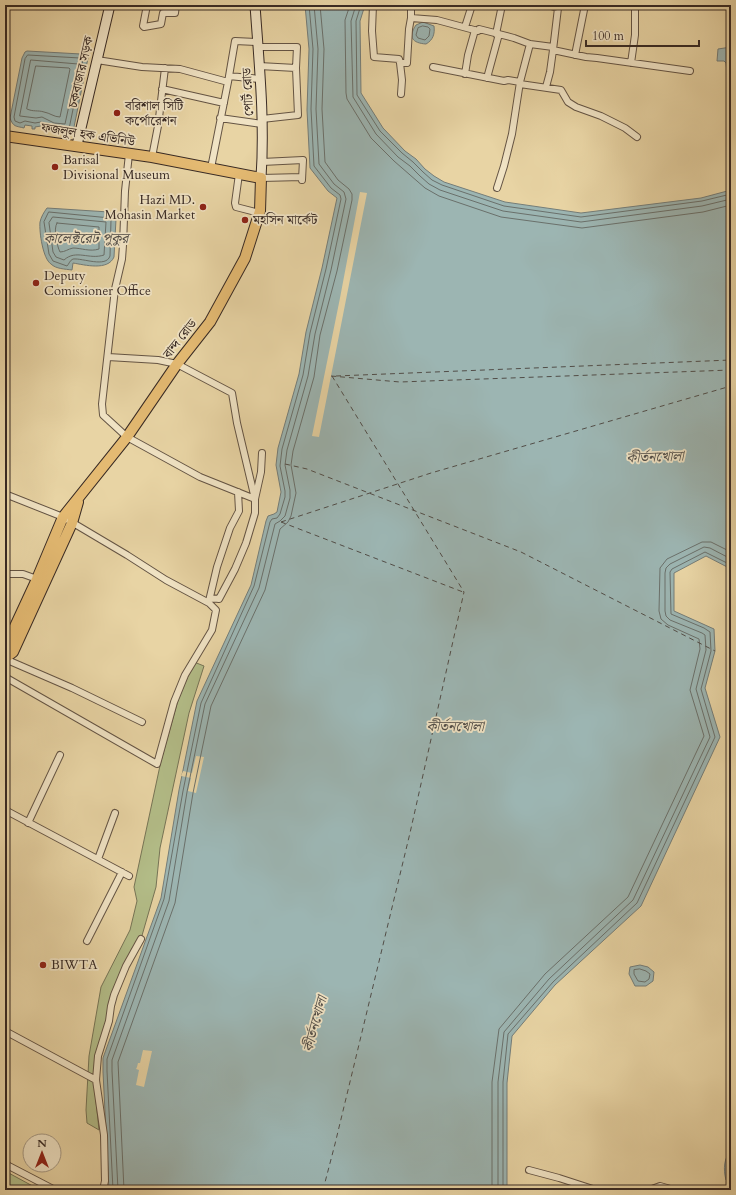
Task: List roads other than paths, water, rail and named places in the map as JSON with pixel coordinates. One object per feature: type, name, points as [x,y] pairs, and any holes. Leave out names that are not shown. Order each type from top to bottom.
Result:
[{"type":"main road","name":"চকবাজার সড়ক","points":[[77,145],[110,5]]},
{"type":"main road","name":"পোর্ট রোড","points":[[255,6],[262,122],[261,178]]},
{"type":"main road","name":"ফজলুল হক এভিনিউ","points":[[5,136],[77,145],[152,157],[261,178]]},
{"type":"main road","name":"বান্দ রোড","points":[[5,648],[37,579],[79,498],[126,437],[177,364],[210,322],[240,268],[245,258],[260,213],[261,178]]},
{"type":"main road","name":"বান্দ রোড","points":[[5,659],[13,652],[67,520]]},
{"type":"street","points":[[147,5],[144,27],[161,24],[163,13],[175,14],[176,5]]},
{"type":"street","points":[[244,5],[255,6]]},
{"type":"street","points":[[373,5],[372,31],[374,57],[399,60],[400,63],[407,63],[411,5]]},
{"type":"street","points":[[465,27],[472,5]]},
{"type":"street","points":[[487,78],[502,5]]},
{"type":"street","points":[[546,87],[550,72],[558,8],[547,5]]},
{"type":"street","points":[[575,56],[585,5]]},
{"type":"street","points":[[631,63],[635,35],[635,5]]},
{"type":"street","points":[[411,18],[437,20],[478,31],[479,29],[575,56],[690,71]]},
{"type":"street","points":[[465,74],[468,55],[475,30]]},
{"type":"street","points":[[211,168],[220,118],[229,79],[235,41],[297,47],[296,68],[298,115],[262,122],[220,118]]},
{"type":"street","points":[[496,188],[504,166],[512,134],[520,83],[530,44]]},
{"type":"street","points":[[97,60],[142,67],[180,69],[229,79],[260,79]]},
{"type":"street","points":[[400,63],[402,80],[401,94]]},
{"type":"street","points":[[259,66],[296,68]]},
{"type":"street","points":[[433,67],[487,78],[561,90],[568,102],[576,107],[601,116],[625,128],[637,137]]},
{"type":"street","points":[[152,157],[165,68]]},
{"type":"street","points":[[162,89],[224,103]]},
{"type":"street","points":[[129,154],[125,191],[122,259],[115,289],[102,404],[103,415],[126,437],[200,477],[255,499]]},
{"type":"street","points":[[261,178],[302,178],[303,160],[262,162]]},
{"type":"street","points":[[239,174],[235,203],[236,208],[260,213]]},
{"type":"street","points":[[108,356],[158,360],[177,364],[232,393],[237,423],[255,499]]},
{"type":"street","points":[[209,600],[219,599],[235,569],[246,543],[254,517],[255,499],[261,472],[262,453]]},
{"type":"street","points":[[209,600],[217,566],[230,528],[239,511],[238,492]]},
{"type":"street","points":[[5,494],[67,520],[166,580],[209,600],[216,610],[212,630],[185,675],[177,696],[157,764],[5,677]]},
{"type":"street","points":[[5,574],[23,574],[37,579]]},
{"type":"street","points":[[5,659],[72,688],[142,722]]},
{"type":"street","points":[[28,822],[60,755]]},
{"type":"street","points":[[5,810],[129,876]]},
{"type":"street","points":[[98,859],[115,813]]},
{"type":"street","points":[[87,941],[122,872]]},
{"type":"street","points":[[102,1190],[105,1181],[104,1135],[96,1080],[98,1056],[109,1021],[110,1006],[126,966],[141,939]]},
{"type":"street","points":[[5,1031],[96,1080]]},
{"type":"street","points":[[5,1164],[55,1190]]},
{"type":"street","points":[[529,1170],[564,1179],[596,1190]]},
{"type":"street","points":[[649,1190],[660,1186],[674,1190]]},
{"type":"water","name":"কীর্তনখোলা","points":[[305,5],[365,5],[360,21],[361,93],[383,128],[425,169],[444,182],[505,202],[581,213],[701,198],[731,190],[731,569],[706,556],[674,573],[674,611],[714,629],[715,651],[705,688],[720,737],[641,906],[555,985],[512,1036],[507,1083],[507,1190],[109,1190],[103,1058],[161,898],[179,790],[197,701],[251,585],[268,516],[277,512],[281,492],[276,465],[278,448],[299,374],[306,332],[337,198],[328,191],[310,168],[307,110],[309,49]]},
{"type":"water","points":[[423,22],[434,26],[433,36],[426,44],[415,41],[412,36],[416,25]]},
{"type":"water","points":[[731,47],[731,72],[727,72],[726,63],[724,61],[717,61],[718,49]]},
{"type":"water","points":[[27,51],[81,54],[88,58],[74,127],[71,133],[47,131],[47,129],[41,126],[32,129],[32,126],[25,125],[24,128],[15,126],[12,123],[10,118],[22,58]]},
{"type":"water","name":"কালেক্টরেট পুকুর","points":[[47,208],[109,212],[113,215],[116,219],[114,257],[111,261],[102,266],[90,266],[73,263],[72,270],[53,266],[46,257],[40,232],[40,220]]},
{"type":"water","points":[[640,965],[648,967],[654,972],[653,981],[646,986],[635,986],[629,974],[630,967]]},
{"type":"water","points":[[731,1150],[731,1182],[726,1180],[724,1168]]},
{"type":"place","name":"বরিশাল সিটি কর্পোরেশন","points":[[117,113]]},
{"type":"place","name":"Barisal Divisional Museum","points":[[55,167]]},
{"type":"place","name":"Hazi MD. Mohasin Market","points":[[203,207]]},
{"type":"place","name":"মহসিন মার্কেট","points":[[245,220]]},
{"type":"place","name":"Deputy Comissioner Office","points":[[36,283]]},
{"type":"place","name":"BIWTA","points":[[43,965]]}]
